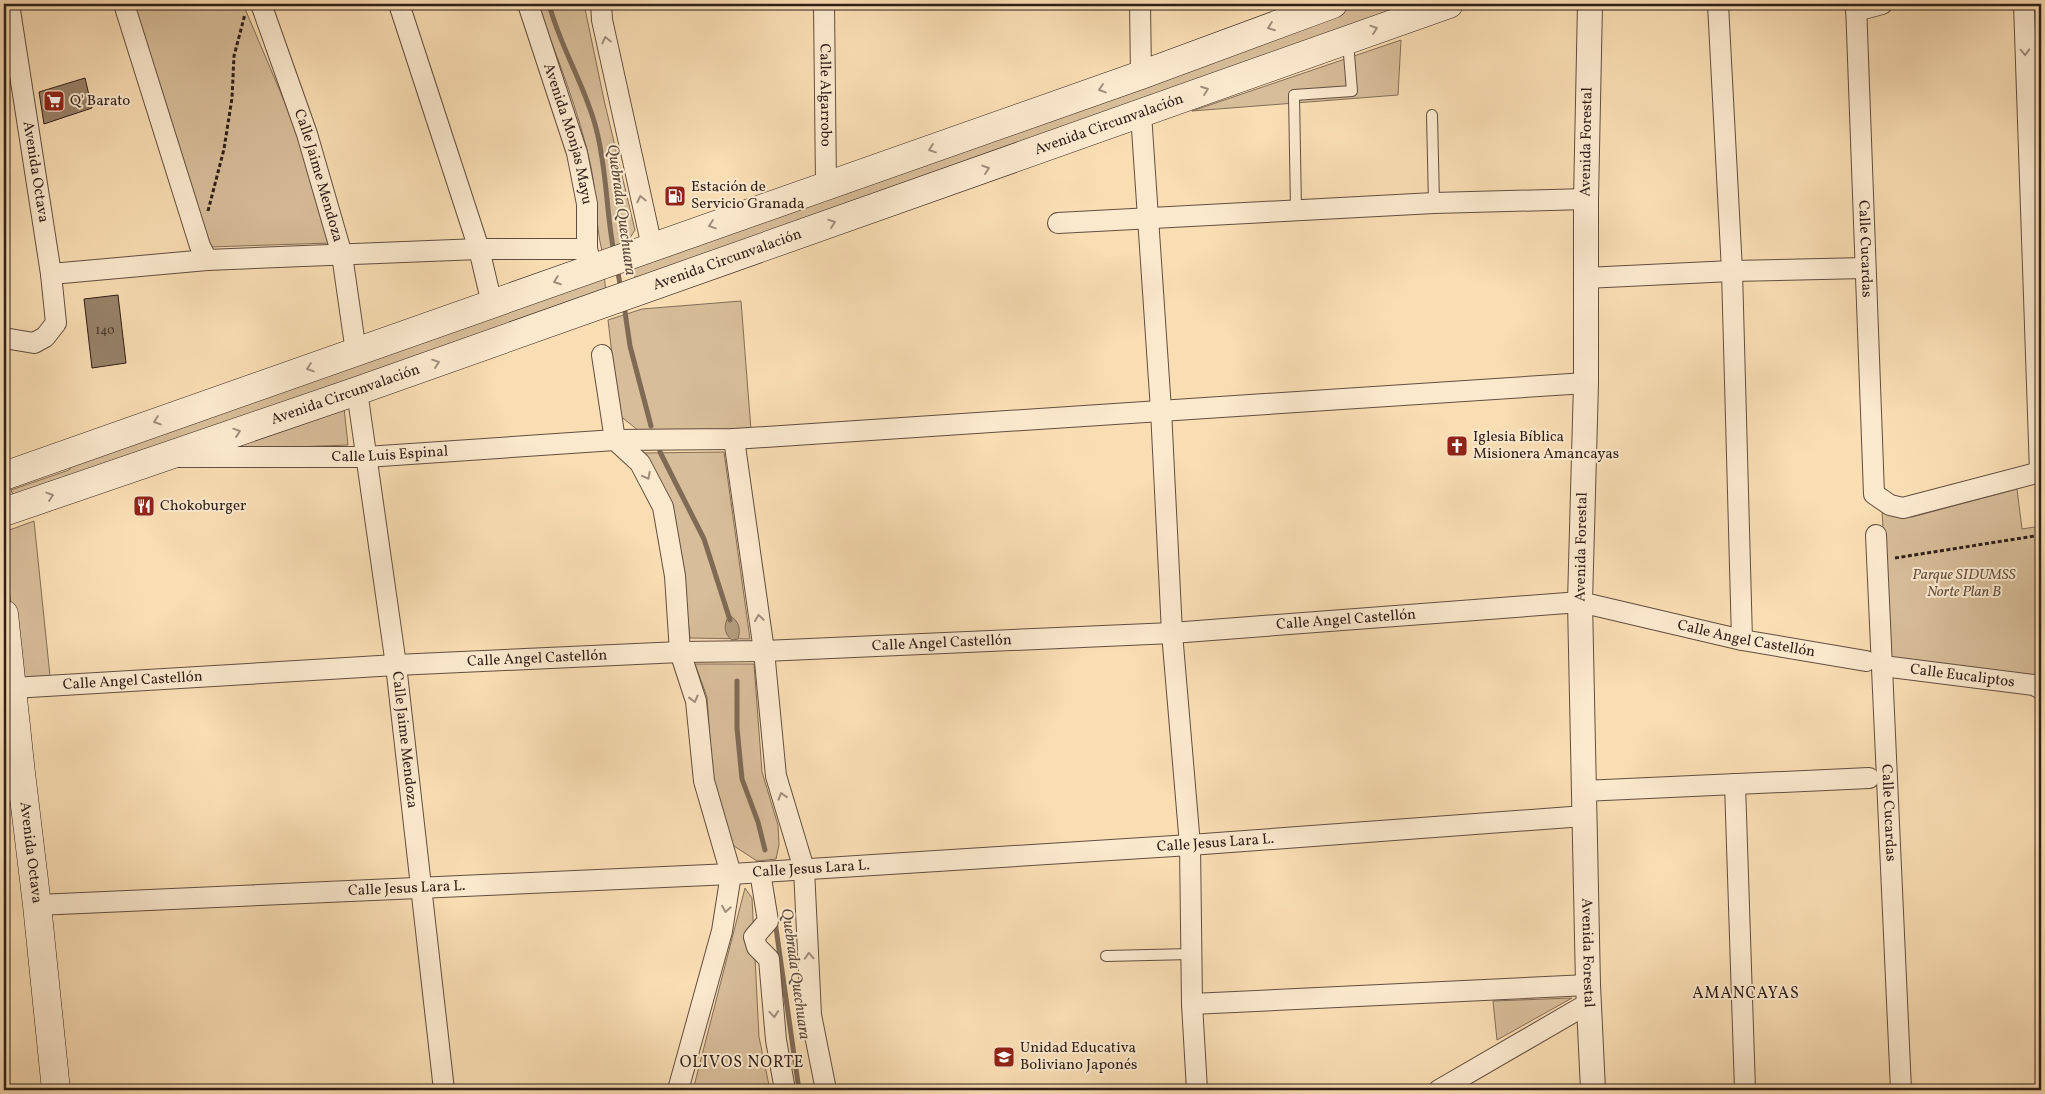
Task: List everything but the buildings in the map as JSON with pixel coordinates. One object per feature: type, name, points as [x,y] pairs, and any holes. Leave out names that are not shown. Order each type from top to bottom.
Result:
[{"type":"main road","points":[[4,476],[492,304],[594,260],[641,251],[1141,75],[1333,4]]},
{"type":"main road","name":"Avenida Circunvalación","points":[[4,512],[357,391],[1141,114],[1348,38],[1449,4]]},
{"type":"main road","name":"Avenida Octava","points":[[4,614],[13,688],[12,772],[38,905],[56,1090]]},
{"type":"street","name":"Avenida Octava","points":[[4,338],[34,343],[45,337],[56,323],[51,274],[9,4]]},
{"type":"street","points":[[124,4],[200,246],[207,260]]},
{"type":"street","points":[[398,4],[479,249],[492,304]]},
{"type":"street","name":"Avenida Monjas Mayu","points":[[528,4],[577,153],[587,204],[594,260]]},
{"type":"street","points":[[600,4],[641,251]]},
{"type":"street","name":"Calle Algarrobo","points":[[824,4],[826,186]]},
{"type":"street","points":[[1140,4],[1141,75]]},
{"type":"street","name":"Avenida Forestal","points":[[1590,4],[1585,278],[1586,384],[1580,602],[1588,994],[1593,1090]]},
{"type":"street","points":[[1718,4],[1732,271],[1742,640]]},
{"type":"street","points":[[1856,7],[1882,4]]},
{"type":"street","points":[[2024,4],[2040,471]]},
{"type":"street","name":"Calle Cucardas","points":[[1856,7],[1874,494],[1890,505],[1903,508],[2040,471]]},
{"type":"street","name":"Calle Jaime Mendoza","points":[[253,8],[307,134],[342,255],[356,352]]},
{"type":"street","points":[[4,28],[19,66]]},
{"type":"street","points":[[1141,114],[1161,410],[1172,633],[1190,845],[1192,1004],[1198,1090]]},
{"type":"street","points":[[1058,222],[1434,203],[1586,199]]},
{"type":"street","points":[[51,274],[207,260],[479,249],[594,260]]},
{"type":"street","points":[[1585,278],[1732,271],[1865,268]]},
{"type":"street","points":[[602,355],[615,440],[640,464],[663,507],[675,576],[680,652],[696,701],[704,781],[731,874],[722,931],[678,1090]]},
{"type":"street","name":"Calle Luis Espinal","points":[[164,457],[366,457],[615,440],[734,440],[1161,410],[1586,384]]},
{"type":"street","name":"Calle Jaime Mendoza","points":[[357,391],[396,665],[444,1090]]},
{"type":"street","points":[[734,440],[764,652],[776,776],[804,869],[811,1015],[826,1090]]},
{"type":"street","name":"Calle Cucardas","points":[[1876,535],[1874,663],[1900,1090]]},
{"type":"street","name":"Calle Angel Castellón","points":[[13,688],[396,665],[680,652],[764,652],[1172,633],[1580,602],[1742,640],[1874,663]]},
{"type":"street","name":"Calle Eucaliptos","points":[[1874,663],[2034,685],[2041,689]]},
{"type":"street","points":[[1583,791],[1869,778]]},
{"type":"street","points":[[1735,784],[1745,1090]]},
{"type":"street","name":"Calle Jesus Lara L.","points":[[38,905],[731,874],[1190,845],[1584,816]]},
{"type":"street","points":[[760,872],[768,921],[754,937],[758,947],[769,959],[776,1040],[785,1090]]},
{"type":"street","points":[[1192,1004],[1588,994]]},
{"type":"street","points":[[1438,1090],[1588,994]]},
{"type":"lane","points":[[1296,210],[1294,95],[1352,92],[1348,38]]},
{"type":"lane","points":[[1432,115],[1434,203]]},
{"type":"lane","points":[[1106,956],[1191,954]]},
{"type":"path","points":[[208,212],[224,149],[232,98],[234,56],[253,8]]},
{"type":"path","points":[[1877,561],[2041,535]]},
{"type":"green space","points":[[132,4],[243,4],[297,131],[330,243],[210,247]]},
{"type":"green space","points":[[537,4],[584,4],[604,100],[635,230],[628,241],[602,251],[593,178],[586,146],[567,84]]},
{"type":"green space","points":[[1362,4],[1421,4],[636,282],[632,264],[1145,84]]},
{"type":"green space","points":[[1401,40],[1398,95],[1192,111]]},
{"type":"green space","points":[[604,273],[606,294],[15,501],[11,490],[69,470],[78,458]]},
{"type":"green space","points":[[741,301],[751,430],[639,431],[619,415],[608,320],[642,309]]},
{"type":"green space","points":[[344,408],[348,445],[215,450]]},
{"type":"green space","points":[[724,452],[750,639],[690,638],[683,577],[642,453]]},
{"type":"green space","name":"Parque SIDUMSS Norte Plan B","points":[[2017,489],[2022,529],[2041,526],[2041,677],[1891,658],[1882,511],[1912,517]]},
{"type":"green space","points":[[34,521],[50,676],[21,678],[4,552],[4,532]]},
{"type":"green space","points":[[695,664],[754,664],[762,772],[778,825],[779,845],[776,859],[757,861],[734,846],[723,824],[713,783],[707,697]]},
{"type":"green space","points":[[745,888],[752,898],[759,1037],[770,1090],[693,1090]]},
{"type":"green space","points":[[1572,998],[1497,1040],[1493,1001]]},
{"type":"shaded area","points":[[729,615],[738,625],[738,639],[732,640],[727,634],[725,625]]},
{"type":"waterway","name":"Quebrada Quechuara","points":[[549,4],[559,35],[586,97],[600,143],[614,253]]},
{"type":"waterway","name":"Quebrada Quechuara","points":[[617,268],[621,289]]},
{"type":"waterway","name":"Quebrada Quechuara","points":[[624,305],[630,346],[651,426]]},
{"type":"waterway","name":"Quebrada Quechuara","points":[[660,452],[704,539],[730,620]]},
{"type":"waterway","name":"Quebrada Quechuara","points":[[737,681],[737,728],[742,779],[758,822],[765,850]]},
{"type":"waterway","name":"Quebrada Quechuara","points":[[775,921],[799,1090]]},
{"type":"place","name":"Q' Barato","points":[[54,101]]},
{"type":"place","name":"Estación de Servicio Granada","points":[[675,196]]},
{"type":"place","name":"Iglesia Bíblica Misionera Amancayas","points":[[1457,446]]},
{"type":"place","name":"Chokoburger","points":[[144,506]]},
{"type":"place","name":"Unidad Educativa Boliviano Japonés","points":[[1004,1057]]},
{"type":"district","name":"AMANCAYAS","points":[[1746,994]]},
{"type":"district","name":"OLIVOS NORTE","points":[[742,1063]]}]
